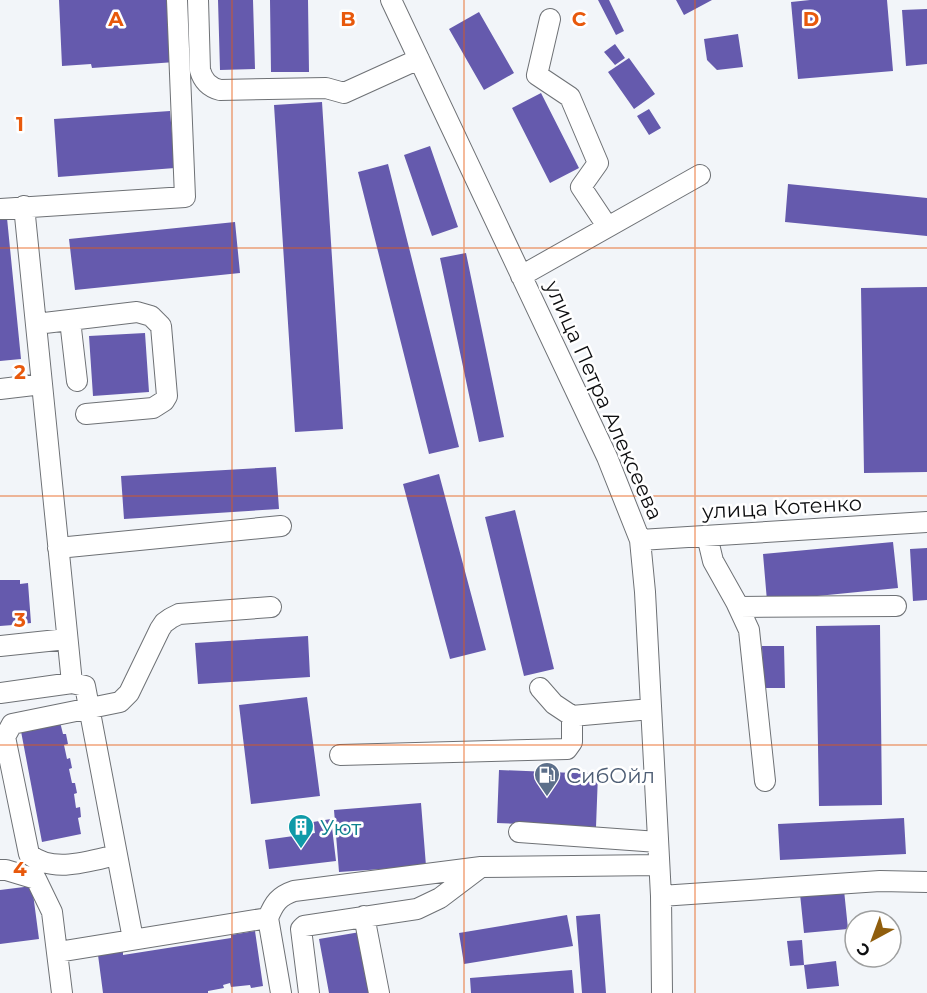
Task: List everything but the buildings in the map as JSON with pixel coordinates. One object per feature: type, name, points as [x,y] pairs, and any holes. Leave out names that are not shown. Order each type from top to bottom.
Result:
[{"type":"street","points":[[0,208],[185,196],[177,0]]},
{"type":"street","points":[[198,0],[200,70],[202,77],[212,88],[220,90],[326,88],[344,93],[419,59]]},
{"type":"street","name":"улица Петра Алексеева","points":[[391,0],[607,457],[640,540],[645,592],[661,896],[663,993]]},
{"type":"street","points":[[550,19],[537,75],[570,97],[598,163],[581,187],[607,226]]},
{"type":"street","points":[[521,276],[700,175]]},
{"type":"street","points":[[24,206],[72,682]]},
{"type":"street","points":[[36,324],[137,312],[151,316],[161,326],[166,396],[164,401],[153,408],[86,414]]},
{"type":"street","points":[[70,320],[77,381]]},
{"type":"street","points":[[0,389],[42,384]]},
{"type":"street","name":"улица Котенко","points":[[640,540],[927,522]]},
{"type":"street","points":[[58,548],[281,526]]},
{"type":"street","points":[[707,536],[713,561],[749,630],[765,781]]},
{"type":"street","points":[[739,607],[896,606]]},
{"type":"street","points":[[116,855],[64,866],[34,858],[29,854],[5,737],[12,724],[120,702],[125,698],[164,623],[179,614],[271,607]]},
{"type":"street","points":[[0,646],[67,639]]},
{"type":"street","points":[[0,693],[72,682],[85,686],[133,939]]},
{"type":"street","points":[[540,688],[554,704],[572,716],[651,709]]},
{"type":"street","points":[[340,755],[567,748],[572,741],[572,716]]},
{"type":"street","points":[[519,832],[658,842]]},
{"type":"street","points":[[280,993],[268,918],[282,895],[294,891],[481,867],[659,865]]},
{"type":"street","points":[[309,993],[302,927],[417,909],[440,897],[481,867]]},
{"type":"street","points":[[0,870],[36,879],[52,912],[62,993]]},
{"type":"street","points":[[661,896],[880,881],[927,882]]},
{"type":"street","points":[[364,916],[379,993]]},
{"type":"street","points":[[58,952],[268,918]]},
{"type":"place","name":"СибОйл","points":[[547,798]]},
{"type":"place","name":"Уют","points":[[301,850]]}]
